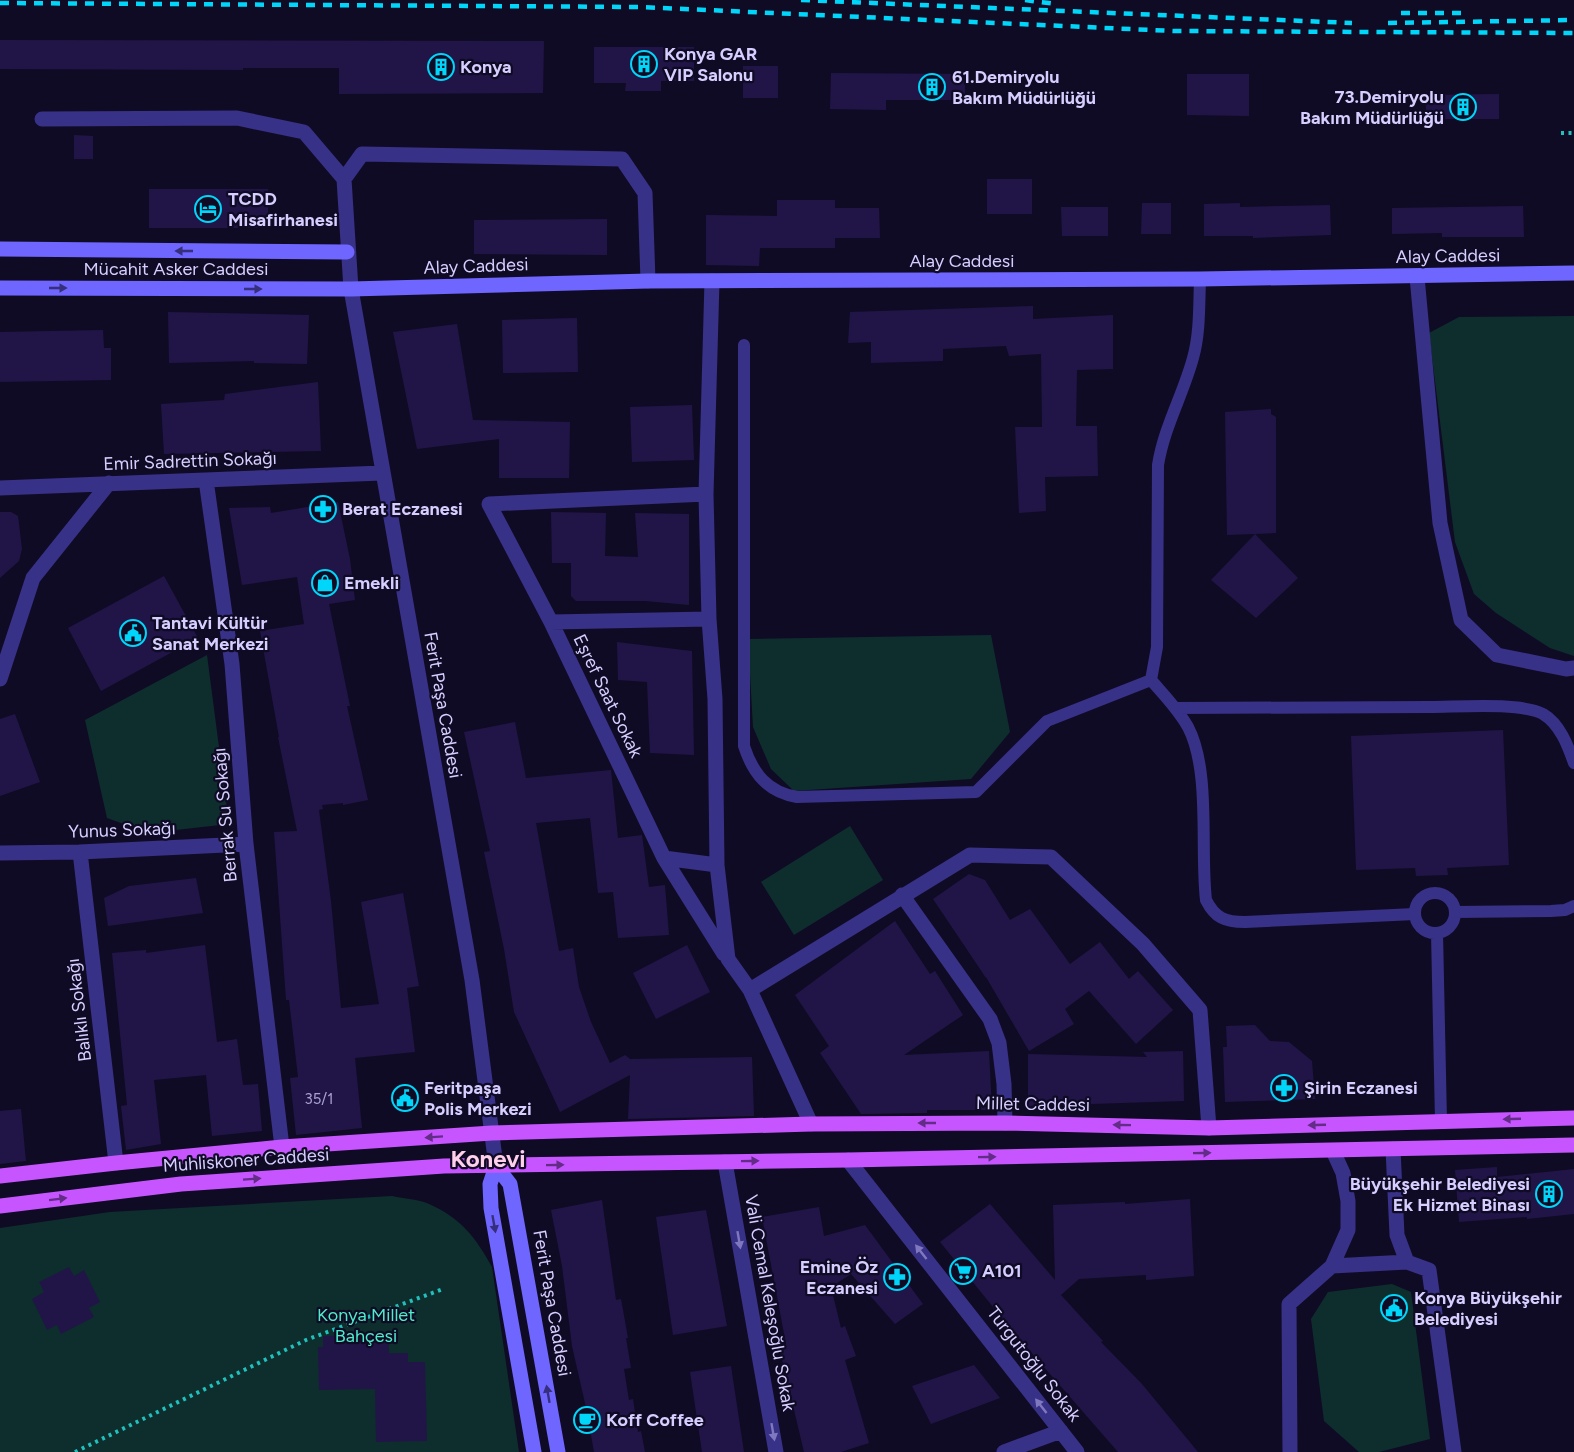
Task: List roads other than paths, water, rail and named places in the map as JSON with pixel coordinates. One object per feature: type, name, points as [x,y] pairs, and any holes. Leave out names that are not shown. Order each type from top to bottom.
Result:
[{"type":"main road","name":"Mücahit Asker Caddesi","points":[[0,249],[347,252]]},
{"type":"main road","name":"Alay Caddesi","points":[[351,289],[648,281],[1200,279],[1574,273]]},
{"type":"main road","name":"Mücahit Asker Caddesi","points":[[0,288],[351,289]]},
{"type":"main road","name":"Millet Caddesi","points":[[492,1133],[811,1124],[1005,1123],[1209,1128],[1573,1116]]},
{"type":"main road","name":"Muhliskoner Caddesi","points":[[0,1176],[116,1162],[282,1147],[492,1133]]},
{"type":"main road","points":[[496,1166],[1574,1145]]},
{"type":"main road","name":"Muhliskoner Caddesi","points":[[0,1206],[181,1184],[444,1166],[496,1166]]},
{"type":"main road","name":"Ferit Paşa Caddesi","points":[[496,1166],[490,1184],[491,1208],[534,1452]]},
{"type":"main road","name":"Ferit Paşa Caddesi","points":[[496,1166],[510,1184],[558,1452]]},
{"type":"street","points":[[42,119],[237,118],[304,132],[344,178],[362,154],[622,159],[645,193],[648,281]]},
{"type":"street","name":"Ferit Paşa Caddesi","points":[[344,178],[351,289],[472,980],[496,1166]]},
{"type":"street","points":[[1417,277],[1440,523],[1461,620],[1497,655],[1566,669],[1574,668]]},
{"type":"street","points":[[712,281],[706,494],[709,619],[715,699],[717,865],[728,959]]},
{"type":"street","name":"Emir Sadrettin Sokağı","points":[[0,488],[382,473]]},
{"type":"street","name":"Berrak Su Sokağı","points":[[206,480],[232,664],[246,844],[282,1147]]},
{"type":"street","points":[[0,679],[33,578],[109,483]]},
{"type":"street","name":"Eşref Saat Sokak","points":[[706,494],[489,504],[551,622],[664,858],[750,990],[811,1124]]},
{"type":"street","points":[[551,622],[709,619]]},
{"type":"street","name":"Yunus Sokağı","points":[[0,853],[80,852],[246,844]]},
{"type":"street","name":"Balıklı Sokağı","points":[[80,852],[116,1162]]},
{"type":"street","points":[[750,990],[970,855],[1051,857],[1143,944],[1200,1010],[1209,1128]]},
{"type":"street","points":[[664,858],[717,865]]},
{"type":"street","points":[[902,895],[990,1019],[999,1043],[1004,1084],[1005,1123]]},
{"type":"street","points":[[1393,1149],[1397,1235],[1407,1262]]},
{"type":"street","points":[[1290,1452],[1288,1304],[1332,1266],[1348,1230],[1348,1201],[1343,1173],[1333,1151]]},
{"type":"street","name":"Turgutoğlu Sokak","points":[[848,1160],[1077,1452]]},
{"type":"street","name":"Vali Cemal Keleşoğlu Sokak","points":[[725,1162],[776,1452]]},
{"type":"street","points":[[1332,1266],[1407,1262],[1429,1270],[1454,1452]]},
{"type":"street","points":[[1004,1452],[1061,1431]]},
{"type":"lane","points":[[1150,680],[1155,664],[1156,647],[1158,465],[1167,426],[1193,358],[1199,332],[1200,279]]},
{"type":"lane","points":[[744,345],[744,746],[749,763],[771,788],[783,795],[797,797],[976,792],[1047,721],[1150,680]]},
{"type":"lane","points":[[1150,680],[1175,708],[1188,727],[1199,761],[1206,900],[1220,918],[1230,922],[1245,922],[1415,914]]},
{"type":"lane","points":[[1175,708],[1457,707],[1531,710],[1545,716],[1557,727],[1574,763]]},
{"type":"lane","points":[[1434,893],[1451,900],[1455,912],[1452,924],[1437,933],[1420,926],[1415,914],[1422,898],[1434,893]]},
{"type":"lane","points":[[1455,912],[1551,911],[1565,910],[1574,906]]},
{"type":"lane","points":[[1437,933],[1441,1121]]},
{"type":"railway","points":[[801,0],[1352,23]]},
{"type":"railway","points":[[1025,0],[1056,4]]},
{"type":"railway","points":[[0,3],[639,7],[1174,31],[1574,33]]},
{"type":"railway","points":[[1401,13],[1467,13]]},
{"type":"railway","points":[[1388,23],[1574,20]]},
{"type":"place","name":"Konya GAR VIP Salonu","points":[[644,64]]},
{"type":"place","name":"Konya","points":[[441,67]]},
{"type":"place","name":"61.Demiryolu Bakım Müdürlüğü","points":[[932,87]]},
{"type":"place","name":"73.Demiryolu Bakım Müdürlüğü","points":[[1463,107]]},
{"type":"place","name":"TCDD Misafirhanesi","points":[[208,209]]},
{"type":"place","name":"Berat Eczanesi","points":[[323,509]]},
{"type":"place","name":"Emekli","points":[[325,583]]},
{"type":"place","name":"Tantavi Kültür Sanat Merkezi","points":[[133,633]]},
{"type":"place","name":"Şirin Eczanesi","points":[[1284,1088]]},
{"type":"place","name":"Feritpaşa Polis Merkezi","points":[[405,1098]]},
{"type":"place","name":"Büyükşehir Belediyesi Ek Hizmet Binası","points":[[1549,1194]]},
{"type":"place","name":"A101","points":[[963,1271]]},
{"type":"place","name":"Emine Öz Eczanesi","points":[[897,1277]]},
{"type":"place","name":"Konya Büyükşehir Belediyesi","points":[[1394,1308]]},
{"type":"place","name":"Koff Coffee","points":[[587,1420]]},
{"type":"district","name":"Konevi","points":[[488,1159]]},
{"type":"park label","name":"Konya Millet Bahçesi","points":[[366,1325]]}]
